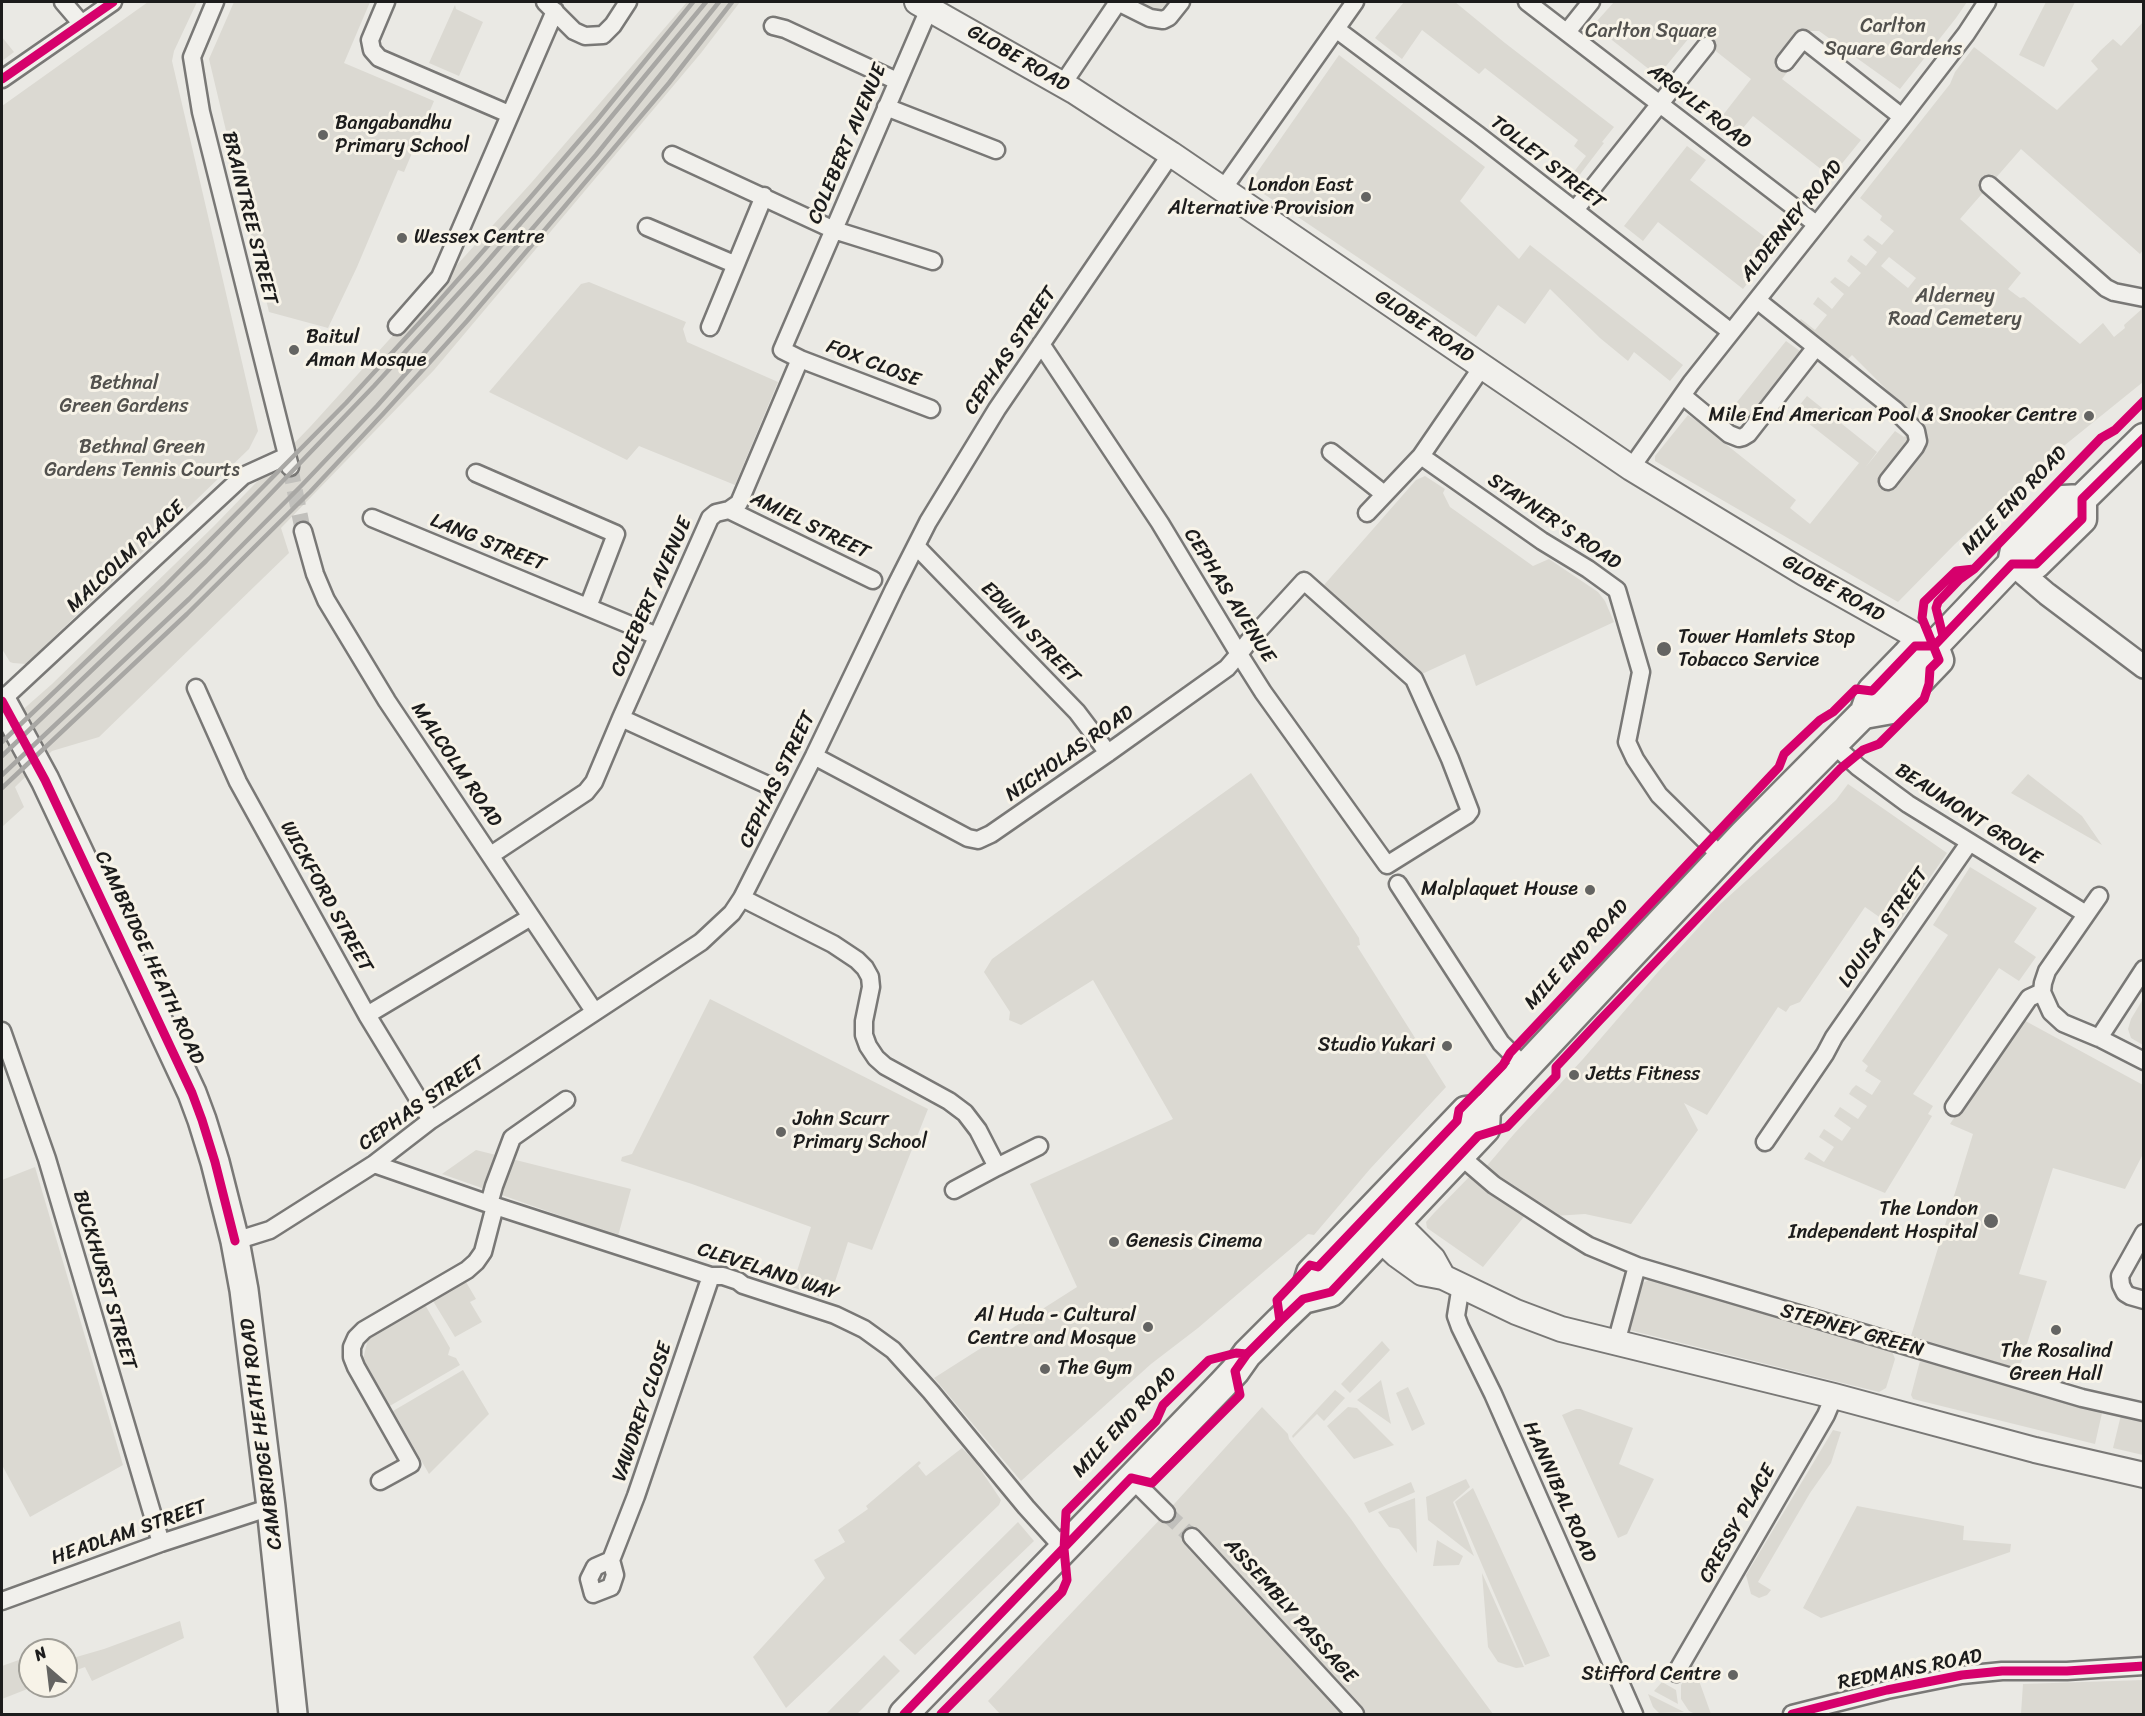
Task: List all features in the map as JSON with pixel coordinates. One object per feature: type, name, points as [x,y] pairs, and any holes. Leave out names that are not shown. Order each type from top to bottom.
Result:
[{"type":"highway","points":[[1934,646],[2012,564],[2036,564],[2082,519],[2082,499],[2144,438]]},
{"type":"highway","name":"MILE END ROAD","points":[[1379,1222],[1466,1111],[1486,1109],[1722,857],[1864,714],[1892,709],[1939,660],[1934,646]]},
{"type":"highway","name":"MILE END ROAD","points":[[904,1714],[1235,1371],[1247,1354],[1303,1299],[1311,1273],[1379,1222],[1459,1155],[1485,1129],[1486,1109]]},
{"type":"main road","name":"GLOBE ROAD","points":[[926,4],[1062,85],[1171,154],[1631,468],[1804,573],[1934,646]]},
{"type":"main road","name":"CAMBRIDGE HEATH ROAD","points":[[2,700],[45,780],[192,1093],[215,1162],[235,1241],[244,1290],[271,1507],[293,1714]]},
{"type":"main road","points":[[1379,1222],[1433,1259],[1452,1281],[1516,1312],[1561,1329],[1834,1396],[2035,1450],[2144,1475]]},
{"type":"street","points":[[63,2],[81,23]]},
{"type":"street","points":[[2,79],[113,2]]},
{"type":"street","name":"BRAINTREE STREET","points":[[215,2],[192,57],[201,112],[287,456]]},
{"type":"street","points":[[386,2],[370,40],[372,50],[379,58],[509,114]]},
{"type":"street","points":[[397,326],[440,277],[509,114],[550,6],[574,31],[585,36],[603,35],[613,25],[628,2]]},
{"type":"street","points":[[1062,85],[1118,2],[1150,18],[1163,20],[1169,17],[1181,2]]},
{"type":"street","points":[[1222,189],[1355,2]]},
{"type":"street","name":"ARGYLE ROAD","points":[[1527,2],[1816,224]]},
{"type":"street","points":[[1567,32],[1591,2]]},
{"type":"street","name":"ALDERNEY ROAD","points":[[1631,468],[1731,332],[1902,117],[1966,34],[1987,2]]},
{"type":"street","name":"COLEBERT AVENUE","points":[[491,855],[586,792],[594,782],[710,518],[739,503],[800,358],[782,350],[897,81],[926,4]]},
{"type":"street","points":[[773,26],[784,28],[897,81]]},
{"type":"street","name":"TOLLET STREET","points":[[1336,30],[1575,210],[1731,332]]},
{"type":"street","points":[[1785,62],[1803,39],[1902,117]]},
{"type":"street","points":[[1575,210],[1706,46]]},
{"type":"street","points":[[886,107],[996,150]]},
{"type":"street","name":"CEPHAS STREET","points":[[235,1241],[270,1230],[375,1164],[431,1120],[701,942],[724,921],[742,898],[928,522],[983,430],[1171,154]]},
{"type":"street","points":[[672,155],[834,230],[933,261]]},
{"type":"street","points":[[1989,185],[2106,288],[2114,292],[2144,298]]},
{"type":"street","points":[[710,327],[734,264],[764,196]]},
{"type":"street","points":[[647,227],[734,264]]},
{"type":"street","points":[[1757,300],[1895,410],[1916,431],[1918,441],[1915,447],[1888,481]]},
{"type":"street","name":"CEPHAS AVENUE","points":[[1041,344],[1160,523],[1263,692],[1387,865]]},
{"type":"street","points":[[1683,396],[1729,434],[1739,438],[1743,437],[1748,434],[1816,347]]},
{"type":"street","name":"FOX CLOSE","points":[[800,358],[931,409]]},
{"type":"street","points":[[1367,513],[1421,456],[1482,367]]},
{"type":"street","points":[[1331,452],[1384,494]]},
{"type":"street","name":"MALCOLM PLACE","points":[[2,700],[243,476],[287,456]]},
{"type":"street","name":"STAYNER'S ROAD","points":[[1421,456],[1617,590],[1641,672],[1627,742],[1635,759],[1659,795],[1722,857]]},
{"type":"street","points":[[476,473],[616,534],[588,607]]},
{"type":"street","name":"AMIEL STREET","points":[[729,510],[873,580]]},
{"type":"street","name":"LANG STREET","points":[[372,518],[657,636]]},
{"type":"street","name":"MALCOLM ROAD","points":[[303,531],[315,574],[326,600],[387,701],[594,1011]]},
{"type":"street","name":"EDWIN STREET","points":[[916,546],[1077,712],[1108,753]]},
{"type":"street","points":[[2012,564],[2047,594],[2144,668]]},
{"type":"street","name":"NICHOLAS ROAD","points":[[814,756],[968,838],[978,840],[991,834],[1227,668],[1304,581],[1414,679],[1470,806],[1467,815],[1387,865]]},
{"type":"street","name":"WICKFORD STREET","points":[[196,688],[238,782],[367,1015],[431,1120]]},
{"type":"street","points":[[621,718],[770,786]]},
{"type":"street","name":"BEAUMONT GROVE","points":[[1833,744],[1858,767],[1908,804],[2086,914]]},
{"type":"street","name":"LOUISA STREET","points":[[1765,1142],[1969,843]]},
{"type":"street","points":[[1398,884],[1501,1043],[1526,1067]]},
{"type":"street","points":[[2099,896],[2048,971],[2042,992],[2056,1019],[2067,1026],[2099,1038],[2144,1062]]},
{"type":"street","points":[[742,898],[833,944],[865,968],[870,977],[871,987],[864,1021],[864,1035],[872,1052],[885,1066],[949,1101],[965,1113],[978,1130],[997,1167]]},
{"type":"street","points":[[367,1015],[531,917]]},
{"type":"street","points":[[2099,1038],[2144,969]]},
{"type":"street","points":[[1954,1107],[2029,998],[2042,992]]},
{"type":"street","name":"BUCKHURST STREET","points":[[2,1031],[47,1159],[161,1543]]},
{"type":"street","points":[[380,1481],[411,1464],[356,1367],[352,1357],[352,1347],[356,1338],[364,1330],[467,1270],[476,1262],[483,1252],[494,1186],[512,1138],[566,1100]]},
{"type":"street","points":[[954,1190],[1039,1146]]},
{"type":"street","name":"STEPNEY GREEN","points":[[1459,1155],[1494,1185],[1563,1230],[1589,1246],[1637,1266],[2049,1388],[2144,1412]]},
{"type":"street","name":"CLEVELAND WAY","points":[[375,1164],[492,1205],[711,1276],[723,1276],[738,1281],[743,1285],[835,1315],[864,1329],[884,1342],[931,1392],[1026,1507],[1064,1549]]},
{"type":"street","points":[[2144,1233],[2120,1276],[2125,1293],[2144,1300]]},
{"type":"street","points":[[1616,1343],[1637,1266]]},
{"type":"street","name":"VAWDREY CLOSE","points":[[611,1560],[629,1516],[711,1276]]},
{"type":"street","name":"HANNIBAL ROAD","points":[[1452,1281],[1456,1316],[1460,1327],[1493,1394],[1634,1714]]},
{"type":"street","name":"CRESSY PLACE","points":[[1676,1673],[1826,1415],[1834,1396]]},
{"type":"street","points":[[1131,1478],[1166,1513]]},
{"type":"street","name":"HEADLAM STREET","points":[[2,1601],[161,1543],[271,1507]]},
{"type":"street","name":"ASSEMBLY PASSAGE","points":[[1192,1537],[1355,1714]]},
{"type":"street","name":"REDMANS ROAD","points":[[1792,1714],[1887,1690],[1962,1675],[2002,1671],[2067,1671],[2144,1666]]},
{"type":"shaded area","name":"Bethnal Green Gardens","points":[[148,2],[197,2],[174,51],[172,61],[258,431],[249,449],[26,664],[13,663],[2,649],[2,106]]},
{"type":"shaded area","name":"Bangabandhu Primary School","points":[[234,2],[370,2],[344,63],[434,101],[404,172],[398,170],[357,267],[328,328],[269,312],[209,59]]},
{"type":"shaded area","points":[[687,2],[740,2],[701,53],[434,370],[281,528],[289,553],[99,737],[52,751],[15,787],[24,807],[2,827],[2,728],[52,684],[214,526],[310,427],[532,182]]},
{"type":"shaded area","points":[[1139,2],[1168,2],[1161,9],[1156,9]]},
{"type":"shaded area","points":[[1404,2],[1455,2],[1614,127],[1578,177],[1573,173],[1586,156],[1574,146],[1578,140],[1485,68],[1479,74],[1422,30],[1402,59],[1375,38]]},
{"type":"shaded area","points":[[1614,2],[1967,2],[1900,89],[1819,31],[1800,31],[1779,57],[1791,67],[1782,79],[1861,140],[1831,177],[1753,116],[1743,128],[1739,125],[1730,136],[1716,124],[1751,79],[1693,33],[1662,71],[1655,74],[1598,29],[1597,21]]},
{"type":"shaded area","points":[[2046,2],[2075,2],[2044,67],[2019,55]]},
{"type":"shaded area","points":[[455,5],[456,9],[483,22],[459,76],[429,63]]},
{"type":"shaded area","points":[[2143,22],[2143,250],[2140,254],[2021,149],[1960,219],[2021,273],[2008,289],[2020,298],[2024,297],[2080,344],[2103,323],[2114,337],[2143,308],[2143,382],[2034,470],[1955,544],[1898,602],[1655,461],[1655,456],[1688,415],[1708,428],[1796,500],[1790,508],[1810,524],[1859,463],[1794,412],[1807,396],[1877,452],[1865,468],[1895,431],[1904,437],[1917,420],[1852,355],[1848,359],[1798,322],[1801,319],[1815,330],[1827,315],[1813,304],[1818,297],[1832,309],[1844,294],[1830,282],[1835,277],[1849,287],[1861,273],[1847,261],[1851,255],[1866,266],[1877,252],[1863,240],[1868,235],[1882,245],[1894,231],[1880,220],[1882,216],[1860,198],[1950,84],[1955,72],[1974,47],[2057,110],[2098,69],[2091,61],[2101,50],[2113,39],[2121,46]],"holes":[[[1889,257],[1916,278],[1908,288],[1881,266]]]},
{"type":"shaded area","points":[[2,37],[14,52],[2,61]]},
{"type":"shaded area","name":"London East Alternative Provision","points":[[1339,55],[1485,167],[1460,201],[1519,259],[1530,245],[1683,365],[1670,381],[1634,352],[1628,361],[1600,338],[1550,289],[1525,324],[1498,305],[1476,337],[1249,184]]},
{"type":"shaded area","points":[[1687,146],[1706,160],[1690,180],[1777,246],[1743,289],[1658,222],[1643,241],[1624,226]]},
{"type":"shaded area","points":[[589,282],[686,322],[683,329],[687,342],[778,382],[735,485],[639,446],[627,460],[489,392],[581,284]]},
{"type":"shaded area","points":[[1786,341],[1800,351],[1743,423],[1729,412]]},
{"type":"shaded area","points":[[1425,476],[1445,489],[1443,493],[1450,507],[1533,566],[1549,559],[1598,592],[1605,601],[1614,622],[1476,686],[1465,654],[1422,674],[1324,585],[1416,480]]},
{"type":"shaded area","points":[[1251,773],[1359,938],[1360,945],[1357,946],[1446,1087],[1370,1169],[1314,1235],[1308,1234],[1198,1328],[1151,1364],[1021,1481],[934,1378],[1077,1287],[1030,1184],[1173,1119],[1093,980],[1021,1025],[1009,1020],[1010,1012],[984,972],[992,959]]},
{"type":"shaded area","points":[[2028,774],[2082,816],[2102,845],[2011,793]]},
{"type":"shaded area","points":[[1848,784],[1947,853],[1895,928],[1865,907],[1800,1002],[1790,1006],[1786,1012],[1778,1007],[1707,1115],[1684,1103],[1698,1130],[1631,1224],[1585,1214],[1554,1216],[1527,1213],[1483,1267],[1427,1228],[1426,1222],[1434,1213],[1471,1175],[1485,1168],[1718,906],[1836,800]]},
{"type":"shaded area","points":[[1970,867],[2037,908],[2014,942],[2036,957],[2019,981],[1999,968],[1913,1094],[1933,1106],[1928,1114],[1932,1116],[1885,1193],[1804,1159],[1809,1152],[1824,1162],[1834,1147],[1819,1137],[1824,1129],[1842,1141],[1851,1128],[1834,1116],[1840,1107],[1858,1119],[1867,1106],[1849,1094],[1856,1085],[1872,1095],[1881,1081],[1865,1071],[1868,1066],[1862,1061],[1948,935],[1933,925]]},
{"type":"shaded area","name":"John Scurr Primary School","points":[[710,999],[928,1109],[872,1250],[848,1242],[829,1300],[792,1287],[811,1227],[621,1161],[622,1157],[632,1154]]},
{"type":"shaded area","points":[[2143,999],[2143,1045],[2131,1038],[2128,1029]]},
{"type":"shaded area","name":"The London Independent Hospital","points":[[2020,1018],[2143,1085],[2143,1154],[2125,1189],[2053,1168],[2019,1274],[2047,1281],[2019,1369],[1911,1336],[1973,1134],[1950,1124]]},
{"type":"shaded area","points":[[476,1150],[631,1189],[618,1236],[442,1174]]},
{"type":"shaded area","points":[[35,1167],[123,1465],[30,1517],[2,1465],[2,1180]]},
{"type":"shaded area","points":[[1650,1279],[1892,1351],[1895,1359],[1886,1388],[1879,1392],[1629,1330],[1643,1283]]},
{"type":"shaded area","points":[[466,1282],[476,1299],[470,1302],[482,1322],[455,1337],[433,1301]]},
{"type":"shaded area","points":[[424,1303],[450,1348],[448,1355],[456,1358],[460,1365],[388,1407],[362,1363],[369,1335]]},
{"type":"shaded area","points":[[1382,1341],[1390,1350],[1350,1393],[1341,1384]]},
{"type":"shaded area","points":[[1920,1361],[2100,1409],[2102,1413],[2095,1444],[1913,1399],[1911,1395]]},
{"type":"shaded area","points":[[463,1370],[489,1414],[429,1474],[393,1411]]},
{"type":"shaded area","points":[[1381,1380],[1391,1424],[1357,1400]]},
{"type":"shaded area","points":[[1408,1387],[1425,1424],[1412,1431],[1396,1393]]},
{"type":"shaded area","points":[[1335,1390],[1345,1398],[1324,1421],[1317,1414],[1293,1438],[1292,1436]]},
{"type":"shaded area","points":[[1262,1407],[1288,1434],[1289,1439],[1351,1519],[1493,1714],[1000,1714],[988,1701],[1166,1513]]},
{"type":"shaded area","points":[[1348,1407],[1357,1408],[1394,1445],[1354,1459],[1327,1426]]},
{"type":"shaded area","points":[[1576,1409],[1633,1428],[1619,1464],[1654,1479],[1627,1534],[1618,1538],[1562,1415]]},
{"type":"shaded area","points":[[2121,1415],[2143,1419],[2143,1455],[2113,1448]]},
{"type":"shaded area","points":[[1833,1430],[1841,1432],[1831,1463],[1810,1493],[1758,1582],[1771,1590],[1767,1595],[1759,1598],[1751,1594],[1746,1575]]},
{"type":"shaded area","points":[[962,1448],[974,1460],[1001,1500],[999,1505],[786,1708],[753,1657],[825,1578],[814,1560],[845,1542],[838,1530],[868,1509],[866,1506],[919,1461],[921,1463],[918,1466],[926,1476]]},
{"type":"shaded area","points":[[1466,1479],[1470,1487],[1453,1502],[1474,1556],[1428,1520],[1426,1497]]},
{"type":"shaded area","points":[[1411,1482],[1415,1492],[1369,1513],[1364,1503]]},
{"type":"shaded area","points":[[1473,1488],[1550,1656],[1525,1665],[1455,1502]]},
{"type":"shaded area","points":[[1415,1498],[1417,1553],[1399,1529],[1389,1527],[1378,1512]]},
{"type":"shaded area","points":[[1857,1506],[1964,1526],[1963,1540],[2011,1544],[2010,1552],[1821,1618],[1803,1608]]},
{"type":"shaded area","points":[[1018,1522],[1034,1541],[915,1655],[899,1640]]},
{"type":"shaded area","points":[[1437,1540],[1463,1556],[1459,1565],[1433,1566]]},
{"type":"shaded area","points":[[1482,1573],[1524,1667],[1516,1668],[1498,1662],[1488,1647]]},
{"type":"shaded area","points":[[180,1621],[184,1638],[92,1681],[85,1667],[78,1670],[78,1657]]},
{"type":"shaded area","points":[[884,1655],[900,1671],[857,1714],[826,1714]]},
{"type":"shaded area","points":[[18,1660],[18,1693],[2,1699],[2,1666]]},
{"type":"shaded area","points":[[1693,1664],[1711,1714],[1695,1714],[1689,1711],[1681,1699],[1681,1685]]},
{"type":"shaded area","points":[[2143,1680],[2143,1714],[2021,1714],[2023,1684]]},
{"type":"shaded area","points":[[1662,1682],[1676,1690],[1678,1704],[1654,1691]]},
{"type":"shaded area","points":[[1648,1694],[1684,1712],[1659,1713],[1653,1707]]},
{"type":"tunnel","points":[[290,467],[303,531]]},
{"type":"tunnel","points":[[1166,1513],[1192,1537]]},
{"type":"railway","points":[[2,742],[164,587],[346,403],[529,199],[693,2]]},
{"type":"railway","points":[[2,756],[206,561],[374,386],[480,270],[584,150],[706,2]]},
{"type":"railway","points":[[2,775],[189,599],[377,406],[596,155],[719,2]]},
{"type":"railway","points":[[2,788],[187,614],[310,492],[383,414],[467,321],[560,212],[669,83],[732,2]]},
{"type":"cycle path","points":[[2,79],[113,2]]},
{"type":"cycle path","points":[[1943,636],[1936,608],[1938,602],[1960,579],[1974,569],[2101,438],[2115,430],[2144,401]]},
{"type":"cycle path","points":[[1280,1321],[1277,1300],[1310,1265],[1318,1267],[1457,1121],[1459,1110],[1779,767],[1784,754],[1856,689],[1872,691],[1915,646],[1934,646],[2012,564],[2036,564],[2082,519],[2082,499],[2144,438]]},
{"type":"cycle path","points":[[904,1714],[1131,1478],[1152,1483],[1240,1395],[1235,1371],[1247,1354],[1280,1321],[1303,1299],[1331,1292],[1478,1136],[1507,1127],[1556,1076],[1556,1067],[1840,769],[1863,750],[1879,744],[1924,699],[1929,684],[1930,669],[1939,660],[1922,618],[1924,602],[1956,571],[1974,569]]},
{"type":"cycle path","points":[[2,701],[45,780],[192,1093],[215,1162],[235,1241]]},
{"type":"cycle path","points":[[941,1714],[1062,1592],[1067,1580],[1064,1549],[1066,1512],[1156,1421],[1163,1405],[1209,1360],[1236,1353],[1247,1354]]},
{"type":"cycle path","points":[[1792,1714],[1887,1690],[1962,1675],[2002,1671],[2067,1671],[2144,1666]]},
{"type":"place","name":"Bangabandhu Primary School","points":[[323,135]]},
{"type":"place","name":"London East Alternative Provision","points":[[1366,197]]},
{"type":"place","name":"Wessex Centre","points":[[402,238]]},
{"type":"place","name":"Baitul Aman Mosque","points":[[294,350]]},
{"type":"place","name":"Mile End American Pool & Snooker Centre","points":[[2089,416]]},
{"type":"place","name":"Tower Hamlets Stop Tobacco Service","points":[[1664,649]]},
{"type":"place","name":"Malplaquet House","points":[[1590,890]]},
{"type":"place","name":"Studio Yukari","points":[[1447,1046]]},
{"type":"place","name":"Jetts Fitness","points":[[1574,1075]]},
{"type":"place","name":"John Scurr Primary School","points":[[781,1132]]},
{"type":"place","name":"The London Independent Hospital","points":[[1991,1221]]},
{"type":"place","name":"Genesis Cinema","points":[[1114,1242]]},
{"type":"place","name":"Al Huda - Cultural Centre and Mosque","points":[[1148,1327]]},
{"type":"place","name":"The Rosalind Green Hall","points":[[2056,1330]]},
{"type":"place","name":"The Gym","points":[[1045,1369]]},
{"type":"place","name":"Stifford Centre","points":[[1733,1675]]},
{"type":"park label","name":"Carlton Square","points":[[1651,32]]},
{"type":"park label","name":"Carlton Square Gardens","points":[[1893,38]]},
{"type":"park label","name":"Alderney Road Cemetery","points":[[1955,308]]},
{"type":"park label","name":"Bethnal Green Gardens Tennis Courts","points":[[142,460]]}]
